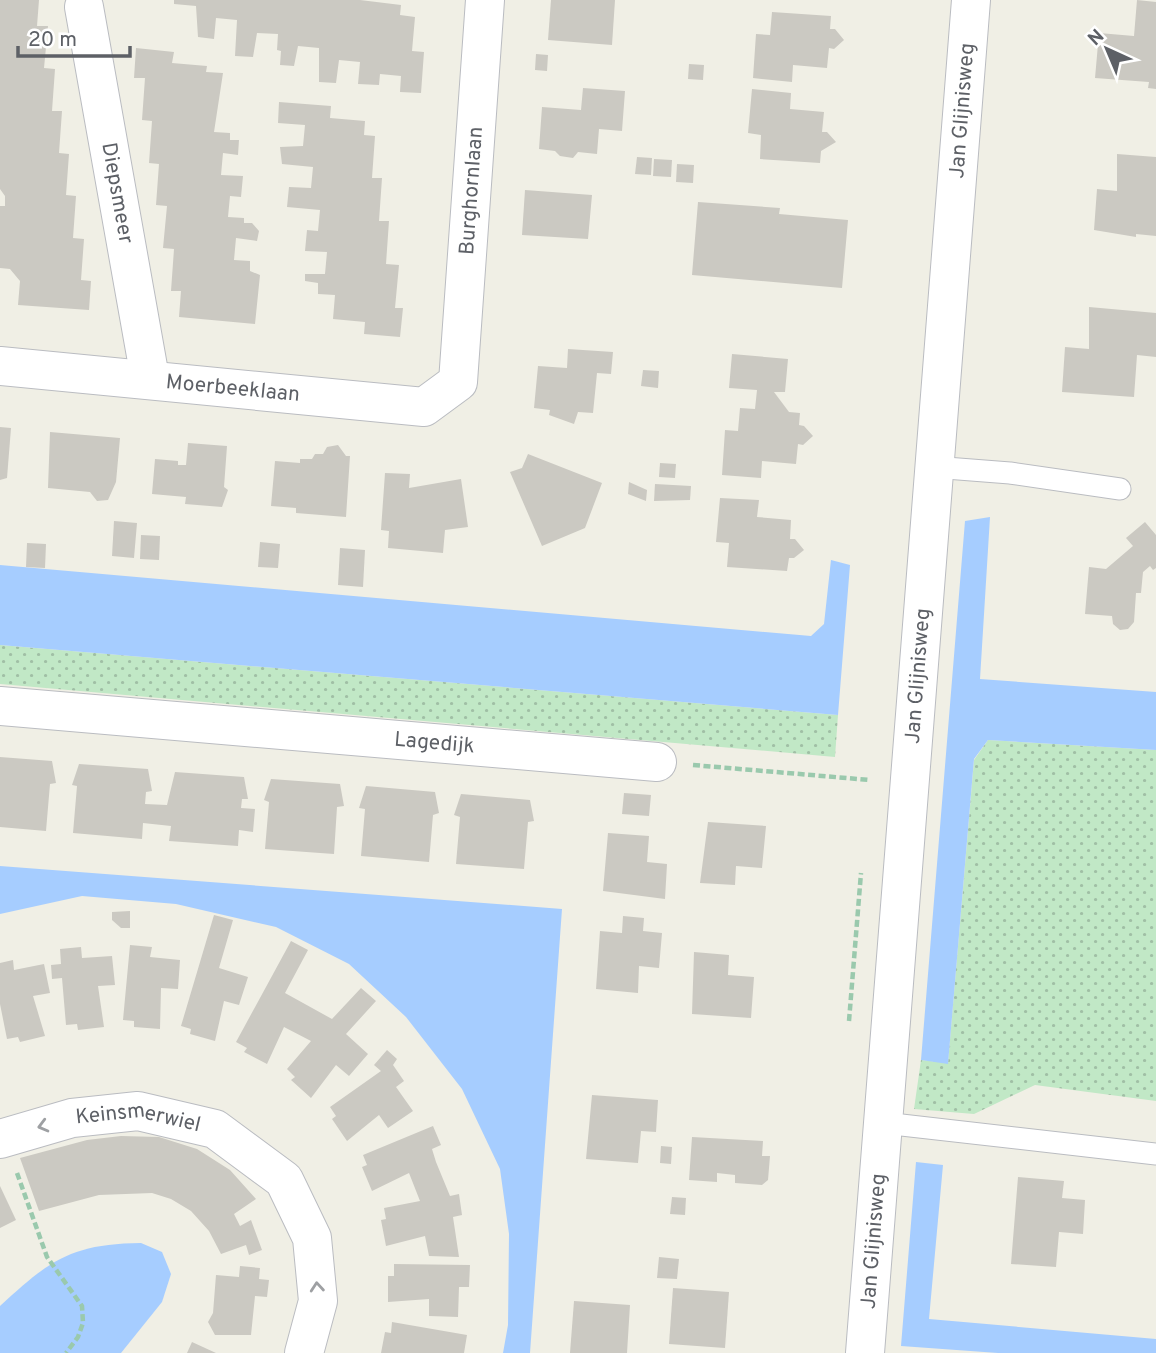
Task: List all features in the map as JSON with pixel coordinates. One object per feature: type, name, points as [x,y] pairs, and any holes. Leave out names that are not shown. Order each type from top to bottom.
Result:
[{"type":"street","name":"Jan Glijnisweg","points":[[865,1353],[971,0]]},
{"type":"street","name":"Burghornlaan","points":[[458,382],[483,1]]},
{"type":"street","name":"Diepsmeer","points":[[85,7],[150,378]]},
{"type":"street","name":"Moerbeeklaan","points":[[0,366],[150,378],[424,407],[458,382]]},
{"type":"street","name":"Lagedijk","points":[[0,706],[657,762]]},
{"type":"street","name":"Keinsmerwiel","points":[[2,1127],[138,1111],[215,1129],[284,1180],[312,1238],[318,1301],[304,1353]]},
{"type":"lane","points":[[933,467],[1010,473],[1120,489]]},
{"type":"lane","points":[[884,1122],[1156,1154]]},
{"type":"path","points":[[657,762],[870,780]]},
{"type":"path","points":[[2,1127],[47,1257],[82,1306],[81,1330],[66,1353]]},
{"type":"green space","points":[[0,645],[838,715],[835,757],[0,684]]},
{"type":"green space","points":[[988,740],[1156,750],[1156,1101],[1035,1085],[974,1114],[914,1109],[921,1060],[948,1063],[974,760]]},
{"type":"water","points":[[990,517],[980,679],[1156,692],[1156,750],[988,740],[974,759],[948,1064],[921,1060],[965,521]]},
{"type":"water","points":[[831,560],[850,565],[838,715],[0,645],[0,565],[811,636],[824,624]]},
{"type":"water","points":[[0,866],[562,909],[530,1353],[503,1353],[508,1325],[509,1234],[500,1169],[462,1089],[406,1017],[349,964],[276,927],[176,904],[82,896],[0,914]]},
{"type":"water","points":[[916,1162],[943,1165],[929,1319],[1156,1339],[1156,1353],[998,1353],[901,1346]]},
{"type":"water","points":[[141,1243],[162,1252],[171,1274],[162,1302],[121,1353],[0,1353],[0,1306],[33,1277],[48,1266],[79,1251]]},
{"type":"building","points":[[0,0],[39,0],[37,26],[48,26],[44,68],[55,69],[52,111],[62,111],[59,153],[69,154],[66,195],[76,196],[73,238],[84,239],[81,280],[91,281],[89,310],[18,305],[20,281],[10,269],[0,268],[0,206],[5,206],[5,196],[0,189]]},
{"type":"building","points":[[174,0],[360,0],[401,5],[400,15],[415,17],[412,51],[424,52],[421,93],[400,92],[401,76],[380,74],[379,85],[358,84],[360,62],[339,60],[336,83],[319,82],[319,48],[298,46],[294,66],[280,65],[278,34],[257,33],[253,57],[235,56],[237,20],[216,18],[214,39],[198,37],[196,6],[174,4]]},
{"type":"building","points":[[551,0],[615,0],[612,45],[548,40]]},
{"type":"building","points":[[1137,0],[1156,2],[1156,89],[1148,88],[1149,82],[1095,78],[1099,33],[1134,36]]},
{"type":"building","points":[[772,12],[831,16],[830,29],[835,29],[844,40],[834,49],[829,48],[827,68],[793,65],[792,82],[753,78],[756,34],[770,35]]},
{"type":"building","points":[[136,48],[174,52],[172,63],[207,66],[206,72],[223,73],[214,132],[230,133],[230,140],[239,140],[238,155],[223,153],[221,175],[243,176],[241,197],[230,196],[228,217],[244,218],[244,223],[252,223],[259,231],[257,241],[236,238],[234,260],[250,261],[250,271],[260,275],[255,324],[179,317],[181,291],[171,291],[174,249],[163,248],[167,206],[156,205],[159,164],[149,163],[152,121],[142,120],[145,78],[134,78]]},
{"type":"building","points":[[536,54],[548,55],[547,71],[535,70]]},
{"type":"building","points":[[689,64],[704,65],[703,80],[688,79]]},
{"type":"building","points":[[583,88],[625,91],[622,131],[599,129],[597,154],[578,152],[573,158],[560,156],[555,151],[539,149],[542,107],[581,110]]},
{"type":"building","points":[[752,89],[791,93],[790,109],[824,112],[822,132],[827,132],[836,142],[821,151],[820,163],[760,159],[761,135],[748,133]]},
{"type":"building","points":[[279,102],[331,106],[330,118],[365,121],[364,135],[375,136],[372,178],[382,178],[379,221],[389,221],[386,264],[399,265],[395,308],[403,308],[400,337],[364,334],[365,322],[333,319],[335,295],[318,294],[318,283],[305,281],[305,274],[325,274],[327,252],[305,251],[307,230],[318,231],[320,210],[287,207],[289,187],[311,188],[313,167],[282,164],[280,147],[303,146],[305,125],[278,123]]},
{"type":"building","points":[[1117,154],[1156,157],[1156,236],[1136,234],[1136,237],[1094,230],[1097,189],[1117,191]]},
{"type":"building","points":[[637,157],[652,158],[651,175],[635,174]]},
{"type":"building","points":[[654,159],[672,160],[671,177],[653,176]]},
{"type":"building","points":[[677,164],[694,165],[693,183],[676,182]]},
{"type":"building","points":[[525,190],[592,195],[588,239],[522,235]]},
{"type":"building","points":[[698,202],[780,208],[779,214],[848,220],[842,288],[692,275]]},
{"type":"building","points":[[1089,307],[1156,313],[1156,357],[1137,355],[1134,397],[1062,392],[1065,347],[1089,349]]},
{"type":"building","points":[[568,349],[613,352],[611,374],[597,373],[593,413],[578,412],[574,424],[549,415],[550,410],[534,408],[538,366],[567,368]]},
{"type":"building","points":[[732,354],[788,359],[785,392],[774,392],[789,412],[800,413],[799,425],[804,426],[813,436],[803,445],[798,444],[796,464],[762,461],[761,478],[722,475],[725,430],[738,431],[740,408],[755,409],[757,390],[729,388]]},
{"type":"building","points":[[643,370],[659,371],[658,388],[641,386]]},
{"type":"building","points":[[0,427],[11,428],[7,478],[0,480]]},
{"type":"building","points":[[50,432],[120,438],[116,482],[108,500],[97,501],[90,492],[48,488]]},
{"type":"building","points":[[188,443],[227,446],[224,487],[228,490],[222,507],[185,504],[186,497],[152,494],[155,459],[178,461],[178,465],[186,465]]},
{"type":"building","points":[[338,445],[346,456],[350,456],[346,517],[296,513],[296,508],[271,506],[275,461],[300,463],[300,459],[312,459],[315,454],[323,454],[327,447]]},
{"type":"building","points":[[528,454],[602,483],[585,528],[542,546],[510,472],[522,468]]},
{"type":"building","points":[[660,463],[676,464],[675,478],[659,477]]},
{"type":"building","points":[[385,473],[410,474],[409,488],[461,479],[468,527],[445,530],[443,553],[388,548],[389,531],[381,530]]},
{"type":"building","points":[[629,482],[647,490],[646,501],[628,494]]},
{"type":"building","points":[[655,484],[691,486],[690,500],[654,501]]},
{"type":"building","points":[[720,498],[759,500],[757,517],[791,520],[790,539],[795,539],[804,550],[794,558],[789,558],[787,571],[727,567],[729,543],[716,542]]},
{"type":"building","points":[[114,521],[137,523],[134,558],[112,556]]},
{"type":"building","points":[[1145,522],[1156,535],[1156,568],[1153,570],[1150,566],[1143,572],[1141,593],[1136,593],[1134,622],[1128,629],[1120,630],[1113,624],[1112,616],[1085,614],[1089,567],[1106,569],[1133,546],[1126,538]]},
{"type":"building","points":[[141,535],[160,536],[159,560],[140,559]]},
{"type":"building","points":[[260,542],[280,544],[278,568],[258,567]]},
{"type":"building","points":[[27,543],[46,544],[45,568],[26,567]]},
{"type":"building","points":[[340,548],[365,550],[363,587],[338,585]]},
{"type":"building","points":[[0,757],[52,761],[56,783],[50,784],[46,831],[0,827]]},
{"type":"building","points":[[79,764],[148,769],[152,791],[146,792],[145,804],[167,805],[175,772],[244,777],[248,799],[242,799],[241,808],[255,809],[253,832],[239,830],[238,846],[169,841],[171,826],[143,823],[142,839],[73,833],[77,786],[72,785]]},
{"type":"building","points":[[271,779],[340,784],[344,806],[337,807],[334,854],[265,849],[269,802],[264,800]]},
{"type":"building","points":[[366,786],[435,792],[439,813],[433,815],[429,862],[361,856],[365,809],[359,808]]},
{"type":"building","points":[[624,793],[651,795],[649,816],[622,814]]},
{"type":"building","points":[[461,794],[530,800],[534,821],[528,822],[524,869],[456,864],[460,817],[454,815]]},
{"type":"building","points":[[708,822],[766,826],[762,868],[736,866],[735,885],[700,883]]},
{"type":"building","points":[[608,833],[649,836],[647,862],[667,864],[665,899],[603,891]]},
{"type":"building","points":[[130,911],[130,928],[121,928],[112,920],[112,912]]},
{"type":"building","points":[[214,915],[233,920],[219,968],[248,977],[239,1005],[224,1001],[215,1041],[190,1034],[191,1029],[181,1026]]},
{"type":"building","points":[[623,916],[644,918],[643,931],[662,933],[659,968],[639,966],[638,993],[596,989],[600,931],[622,933]]},
{"type":"building","points":[[291,941],[308,950],[285,993],[332,1019],[361,988],[376,1001],[346,1034],[368,1054],[349,1076],[336,1065],[311,1098],[291,1080],[295,1077],[287,1069],[311,1041],[284,1027],[267,1064],[244,1052],[247,1048],[236,1042]]},
{"type":"building","points":[[130,945],[152,947],[150,957],[180,960],[178,989],[161,988],[160,1029],[134,1027],[134,1021],[123,1020]]},
{"type":"building","points":[[81,947],[82,958],[112,956],[115,985],[98,986],[104,1027],[78,1030],[77,1024],[66,1025],[62,978],[52,979],[51,965],[61,964],[60,949]]},
{"type":"building","points":[[694,952],[729,955],[728,975],[754,977],[751,1018],[692,1014]]},
{"type":"building","points":[[13,960],[14,970],[44,964],[50,993],[33,996],[45,1036],[20,1042],[18,1037],[7,1039],[0,1004],[0,963]]},
{"type":"building","points":[[387,1050],[397,1059],[393,1065],[404,1081],[396,1087],[413,1111],[388,1128],[379,1115],[347,1141],[332,1119],[336,1116],[330,1107],[381,1071],[374,1065]]},
{"type":"building","points":[[592,1095],[658,1100],[656,1132],[641,1131],[638,1163],[586,1159]]},
{"type":"building","points":[[433,1126],[441,1145],[432,1149],[436,1162],[450,1196],[459,1194],[462,1215],[453,1217],[459,1257],[429,1256],[425,1236],[386,1246],[381,1220],[386,1219],[384,1208],[420,1201],[409,1173],[372,1191],[362,1167],[367,1165],[363,1155]]},
{"type":"building","points":[[121,1136],[159,1137],[197,1149],[230,1170],[256,1199],[234,1214],[240,1226],[251,1220],[262,1250],[249,1255],[246,1245],[221,1254],[209,1231],[191,1211],[171,1199],[152,1193],[99,1195],[39,1211],[20,1158],[87,1140]]},
{"type":"building","points":[[692,1137],[763,1141],[762,1156],[770,1156],[768,1180],[762,1185],[735,1183],[735,1175],[717,1173],[717,1182],[689,1180]]},
{"type":"building","points":[[661,1146],[672,1147],[671,1164],[660,1163]]},
{"type":"building","points":[[1018,1177],[1064,1181],[1062,1198],[1085,1200],[1083,1234],[1059,1232],[1056,1267],[1011,1264]]},
{"type":"building","points":[[0,1186],[16,1220],[0,1228]]},
{"type":"building","points":[[672,1197],[686,1198],[685,1215],[670,1214]]},
{"type":"building","points":[[659,1257],[679,1259],[677,1279],[657,1278]]},
{"type":"building","points":[[394,1264],[470,1265],[469,1287],[459,1287],[458,1317],[429,1316],[429,1299],[388,1302],[388,1276],[394,1276]]},
{"type":"building","points":[[240,1266],[260,1268],[259,1279],[269,1280],[267,1297],[255,1296],[251,1335],[215,1335],[208,1322],[213,1313],[216,1275],[239,1277]]},
{"type":"building","points":[[673,1288],[729,1292],[725,1348],[669,1344]]},
{"type":"building","points":[[574,1301],[630,1305],[627,1353],[570,1353]]},
{"type":"building","points":[[392,1322],[467,1335],[464,1353],[381,1353],[385,1332],[391,1333]]},
{"type":"building","points":[[192,1342],[216,1353],[187,1353]]}]
